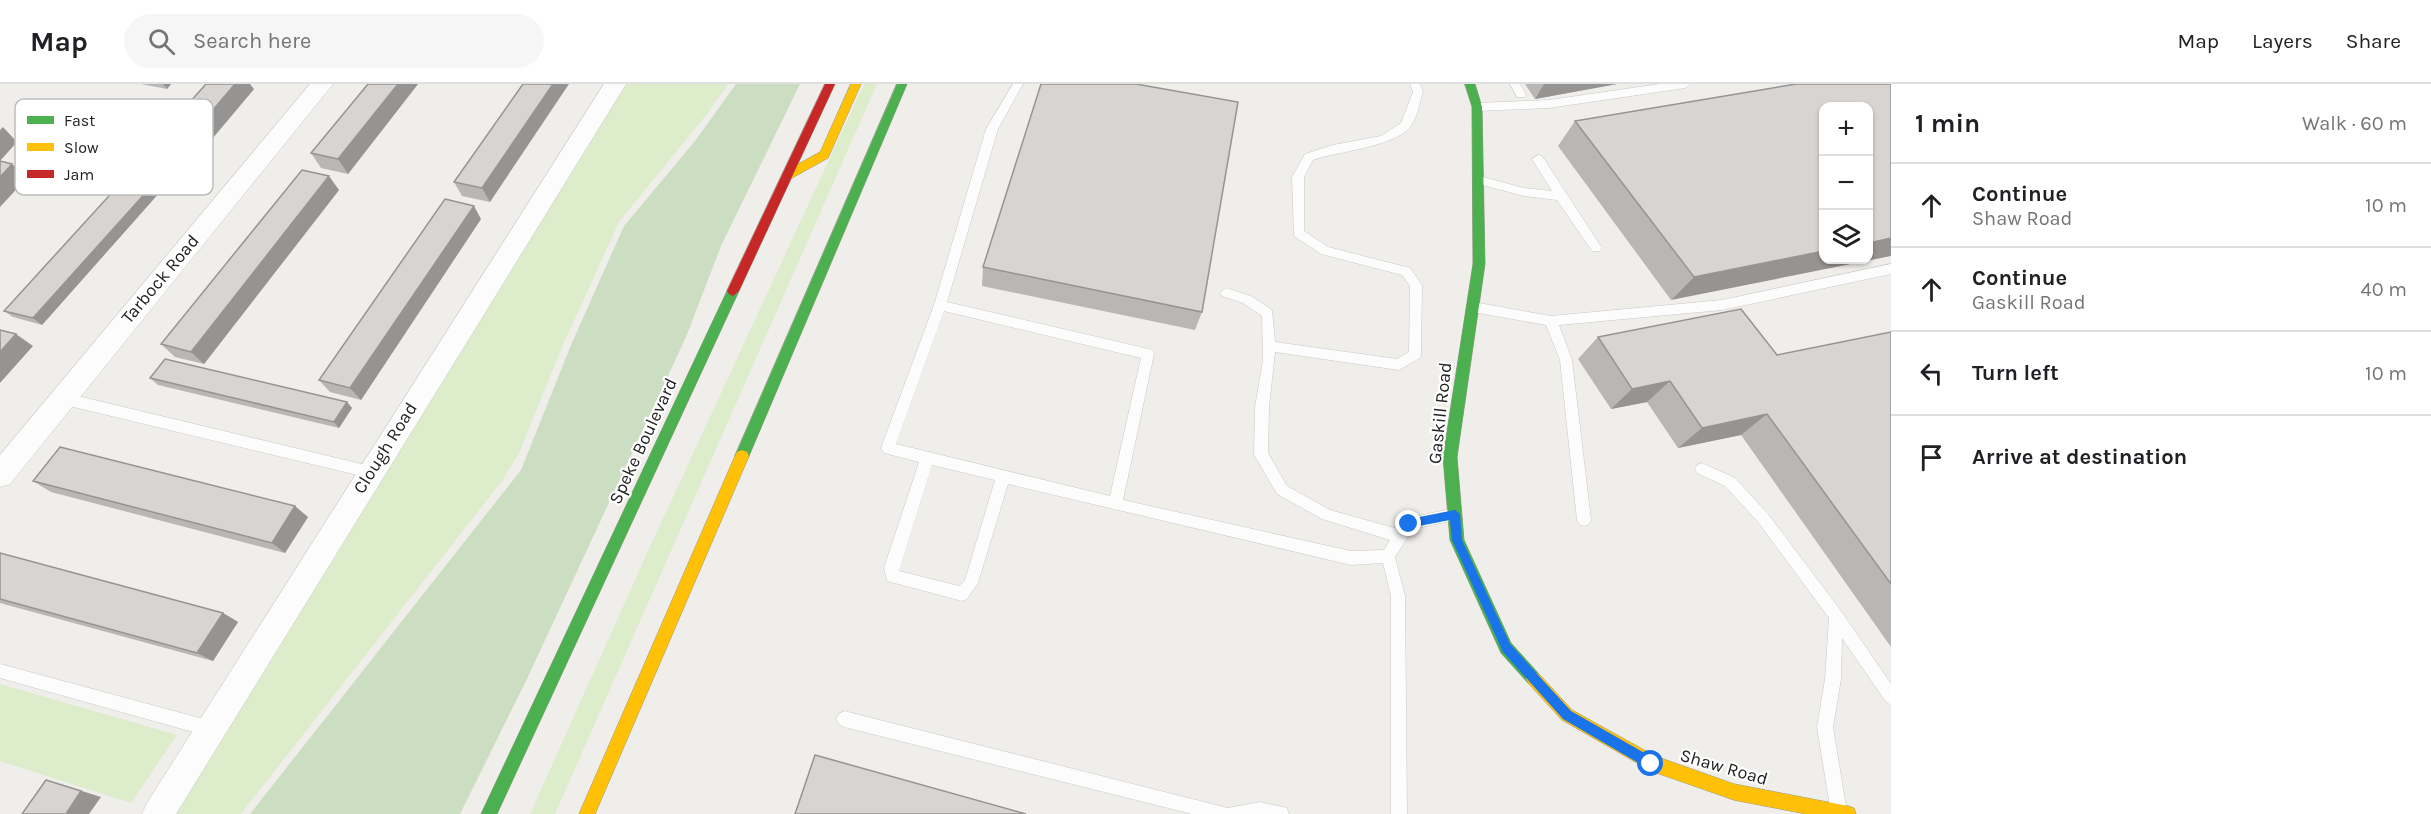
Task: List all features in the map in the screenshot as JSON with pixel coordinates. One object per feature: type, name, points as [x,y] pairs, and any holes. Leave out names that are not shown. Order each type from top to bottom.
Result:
[{"type":"main road","name":"Speke Boulevard","points":[[489,814],[830,84]]},
{"type":"main road","points":[[788,175],[824,155],[856,84]]},
{"type":"main road","points":[[587,814],[902,84]]},
{"type":"main road","name":"Gaskill Road","points":[[1470,84],[1477,107],[1479,264],[1450,457],[1457,540],[1506,648],[1567,715]]},
{"type":"main road","name":"Shaw Road","points":[[1567,715],[1651,764],[1734,792],[1844,813]]},
{"type":"street","name":"Tarbock Road","points":[[0,475],[61,398],[322,84]]},
{"type":"street","name":"Clough Road","points":[[158,814],[369,472],[615,84]]},
{"type":"lane","points":[[1018,84],[992,129],[940,305],[888,448],[1115,504],[1351,558],[1388,556]]},
{"type":"lane","points":[[1269,346],[1399,365],[1415,354],[1416,285],[1406,271],[1325,251],[1298,233],[1298,177],[1309,157],[1333,149],[1384,139],[1406,125],[1418,92],[1415,84]]},
{"type":"lane","points":[[1477,107],[1549,104],[1685,84]]},
{"type":"lane","points":[[1538,159],[1596,248]]},
{"type":"lane","points":[[1479,180],[1524,192],[1561,196]]},
{"type":"lane","points":[[1473,307],[1551,321],[1722,305],[1891,269]]},
{"type":"lane","points":[[1226,293],[1247,299],[1268,314],[1269,360],[1262,407],[1261,454],[1282,490],[1327,515],[1402,537]]},
{"type":"lane","points":[[940,305],[1148,354],[1115,504]]},
{"type":"lane","points":[[1551,321],[1566,360],[1584,519]]},
{"type":"lane","points":[[61,398],[369,472]]},
{"type":"lane","points":[[927,458],[891,568],[892,576],[962,594],[971,583],[1003,477]]},
{"type":"lane","points":[[1702,469],[1730,482],[1763,518],[1836,616],[1891,697]]},
{"type":"lane","points":[[1388,556],[1409,524],[1455,514]]},
{"type":"lane","points":[[1388,556],[1398,596],[1399,814]]},
{"type":"lane","points":[[1836,616],[1833,679],[1825,727],[1844,813]]},
{"type":"lane","points":[[0,671],[211,729]]},
{"type":"lane","points":[[844,718],[1224,814]]},
{"type":"lane","points":[[1233,814],[1260,810],[1281,814]]},
{"type":"green space","points":[[622,84],[728,84],[707,114],[619,222],[563,345],[519,453],[502,481],[241,814],[170,814]]},
{"type":"green space","points":[[736,84],[800,84],[721,246],[686,337],[526,681],[460,814],[250,814],[521,470],[571,345],[624,226],[695,141]]},
{"type":"green space","points":[[864,84],[877,84],[555,814],[530,814],[648,551]]},
{"type":"green space","points":[[0,684],[177,735],[131,803],[0,761]]},
{"type":"building","points":[[206,84],[235,84],[213,110],[213,99],[193,99]]},
{"type":"building","points":[[368,84],[398,84],[338,159],[311,153]]},
{"type":"building","points":[[523,84],[553,84],[482,188],[454,182]]},
{"type":"building","points":[[1041,84],[1136,84],[1238,102],[1202,312],[983,267]]},
{"type":"building","points":[[1796,84],[1891,84],[1891,238],[1873,242],[1873,102],[1819,102],[1819,252],[1694,277],[1575,121]]},
{"type":"building","points":[[0,161],[12,164],[0,177]]},
{"type":"building","points":[[302,170],[329,176],[191,352],[161,344]]},
{"type":"building","points":[[110,195],[144,195],[33,318],[4,311]]},
{"type":"building","points":[[445,199],[474,206],[350,388],[319,380]]},
{"type":"building","points":[[1741,309],[1777,355],[1891,332],[1891,584],[1767,414],[1702,428],[1670,381],[1632,389],[1598,337]]},
{"type":"building","points":[[0,330],[16,334],[0,352]]},
{"type":"building","points":[[165,359],[347,402],[334,422],[150,378]]},
{"type":"building","points":[[60,447],[295,506],[272,543],[33,481]]},
{"type":"building","points":[[0,553],[223,613],[197,653],[0,599]]},
{"type":"building","points":[[815,755],[1026,814],[795,814]]},
{"type":"building","points":[[46,780],[81,791],[66,814],[22,814]]},
{"type":"traffic: fast","points":[[742,456],[902,84]]},
{"type":"traffic: fast","points":[[1470,84],[1477,107],[1479,264],[1450,457],[1457,540],[1506,648],[1534,679]]},
{"type":"traffic: fast","points":[[489,814],[733,291]]},
{"type":"traffic: slow","points":[[788,175],[824,155],[856,84]]},
{"type":"traffic: slow","points":[[587,814],[742,456]]},
{"type":"traffic: slow","points":[[1534,679],[1567,715],[1651,763],[1734,792],[1848,814]]},
{"type":"traffic: jam","points":[[733,291],[830,84]]},
{"type":"route","points":[[1409,524],[1455,514],[1457,540],[1506,648],[1567,715],[1651,764]]}]
